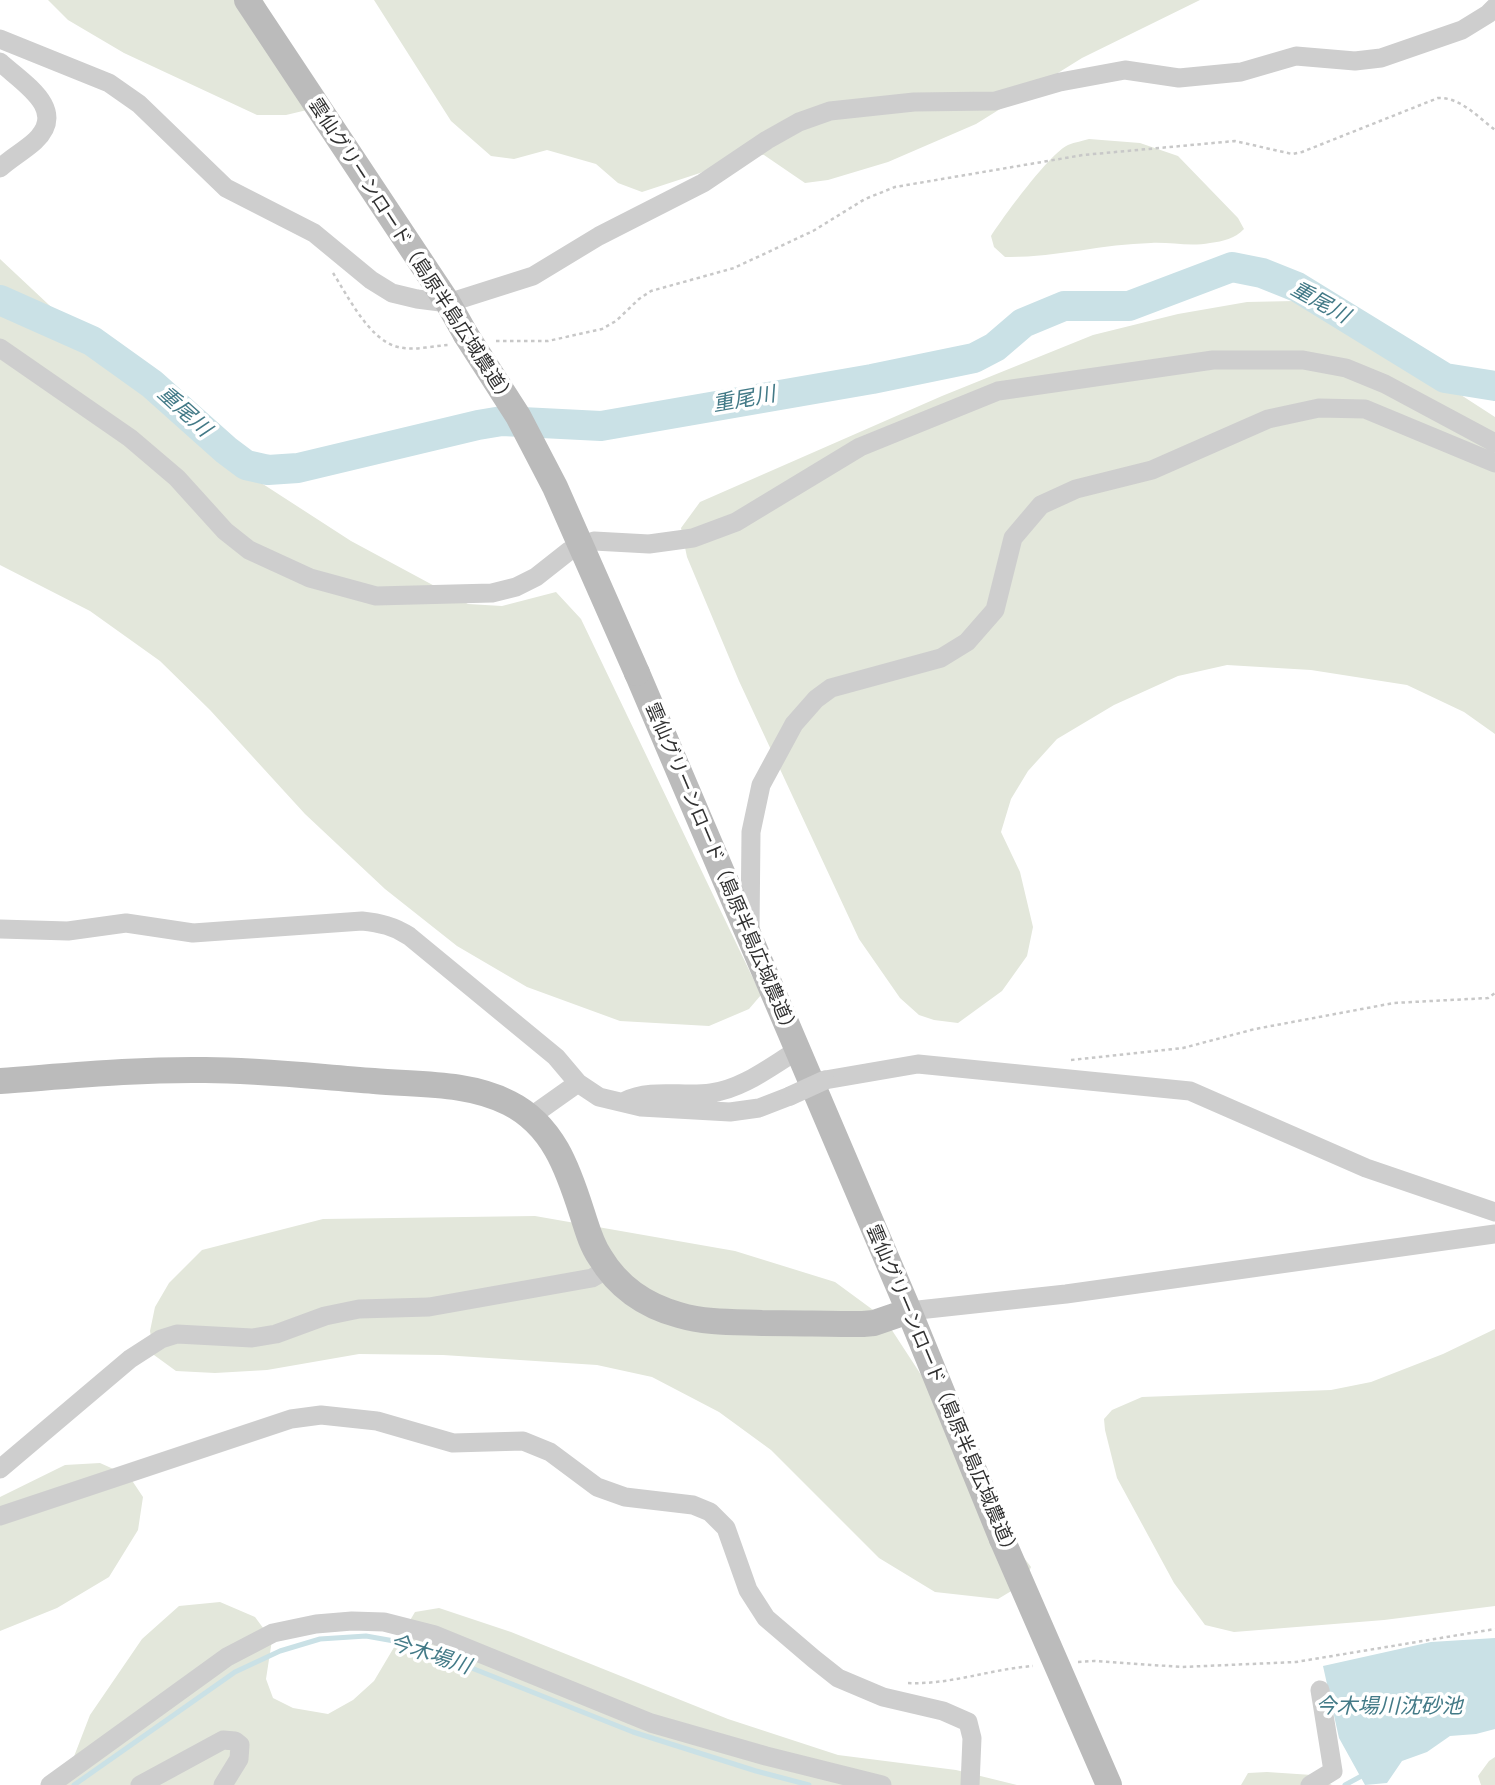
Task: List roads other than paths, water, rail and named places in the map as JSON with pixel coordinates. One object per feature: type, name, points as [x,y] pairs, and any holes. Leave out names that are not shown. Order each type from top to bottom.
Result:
[{"type":"street","name":"雲仙グリーンロード（島原半島広域農道）","points":[[247,0],[257,19],[448,303],[518,416],[555,487],[798,1050],[1002,1539],[1109,1785]]},
{"type":"street","points":[[0,39],[109,83],[139,104],[226,188],[314,233],[371,280],[392,293],[448,303],[533,276],[599,236],[703,183],[799,122],[830,111],[914,102],[995,101],[1060,82],[1125,70],[1179,78],[1241,72],[1296,55],[1356,61],[1381,58],[1462,30],[1495,7]]},
{"type":"street","points":[[0,62],[39,99],[49,116],[47,127],[34,142],[0,168]]},
{"type":"street","points":[[0,348],[130,438],[177,478],[225,531],[249,550],[310,578],[376,596],[492,593],[516,587],[536,577],[569,551],[594,541],[649,544],[693,538],[736,522],[860,447],[998,391],[1201,362],[1303,360],[1346,368],[1398,391],[1495,443]]},
{"type":"street","points":[[750,942],[751,832],[761,785],[794,724],[816,699],[831,688],[941,658],[967,642],[995,610],[1013,537],[1041,505],[1076,489],[1152,470],[1268,419],[1319,408],[1365,409],[1495,463]]},
{"type":"street","points":[[0,929],[68,931],[126,923],[193,933],[362,921],[380,923],[397,928],[409,936],[556,1057],[578,1083],[599,1097],[621,1103],[653,1108],[730,1112],[760,1108],[825,1080],[918,1065],[1189,1091],[1366,1168],[1495,1212]]},
{"type":"street","points":[[621,1103],[647,1094],[712,1093],[742,1084],[798,1050]]},
{"type":"street","points":[[0,1081],[158,1070],[209,1070],[464,1088],[509,1103],[530,1117],[561,1155],[589,1234],[608,1269],[631,1292],[651,1306],[680,1316],[713,1322],[874,1323],[909,1311],[1066,1294],[1495,1234]]},
{"type":"street","points":[[530,1117],[578,1083]]},
{"type":"street","points":[[0,1469],[130,1359],[161,1339],[177,1334],[252,1338],[276,1334],[325,1316],[359,1309],[429,1307],[464,1302],[592,1279],[608,1269]]},
{"type":"street","points":[[0,1516],[290,1419],[321,1415],[377,1421],[453,1443],[523,1441],[550,1452],[597,1487],[625,1497],[693,1506],[710,1512],[726,1528],[748,1590],[766,1618],[814,1659],[838,1678],[883,1697],[943,1711],[968,1722],[972,1738],[970,1785]]},
{"type":"street","points":[[50,1785],[227,1657],[273,1633],[352,1620],[384,1622],[435,1635],[651,1723],[882,1785]]},
{"type":"street","points":[[1310,1785],[1334,1770],[1320,1690]]},
{"type":"street","points":[[140,1785],[223,1740],[235,1741],[240,1745],[239,1759],[223,1785]]},
{"type":"water","name":"今木場川沈砂池","points":[[1495,1638],[1495,1729],[1450,1736],[1427,1752],[1402,1761],[1387,1783],[1365,1785],[1339,1738],[1323,1666],[1431,1642]]},
{"type":"waterway","name":"重尾川","points":[[0,300],[92,341],[152,384],[246,465],[268,470],[298,468],[502,421],[601,426],[872,379],[974,358],[995,347],[1023,323],[1064,306],[1129,306],[1232,267],[1262,273],[1297,287],[1445,378],[1495,386]]},
{"type":"waterway","name":"今木場川","points":[[74,1785],[235,1672],[280,1651],[320,1639],[366,1636],[411,1644],[633,1732],[809,1785]]},
{"type":"waterway","name":"今木場川","points":[[1345,1785],[1367,1773]]}]
